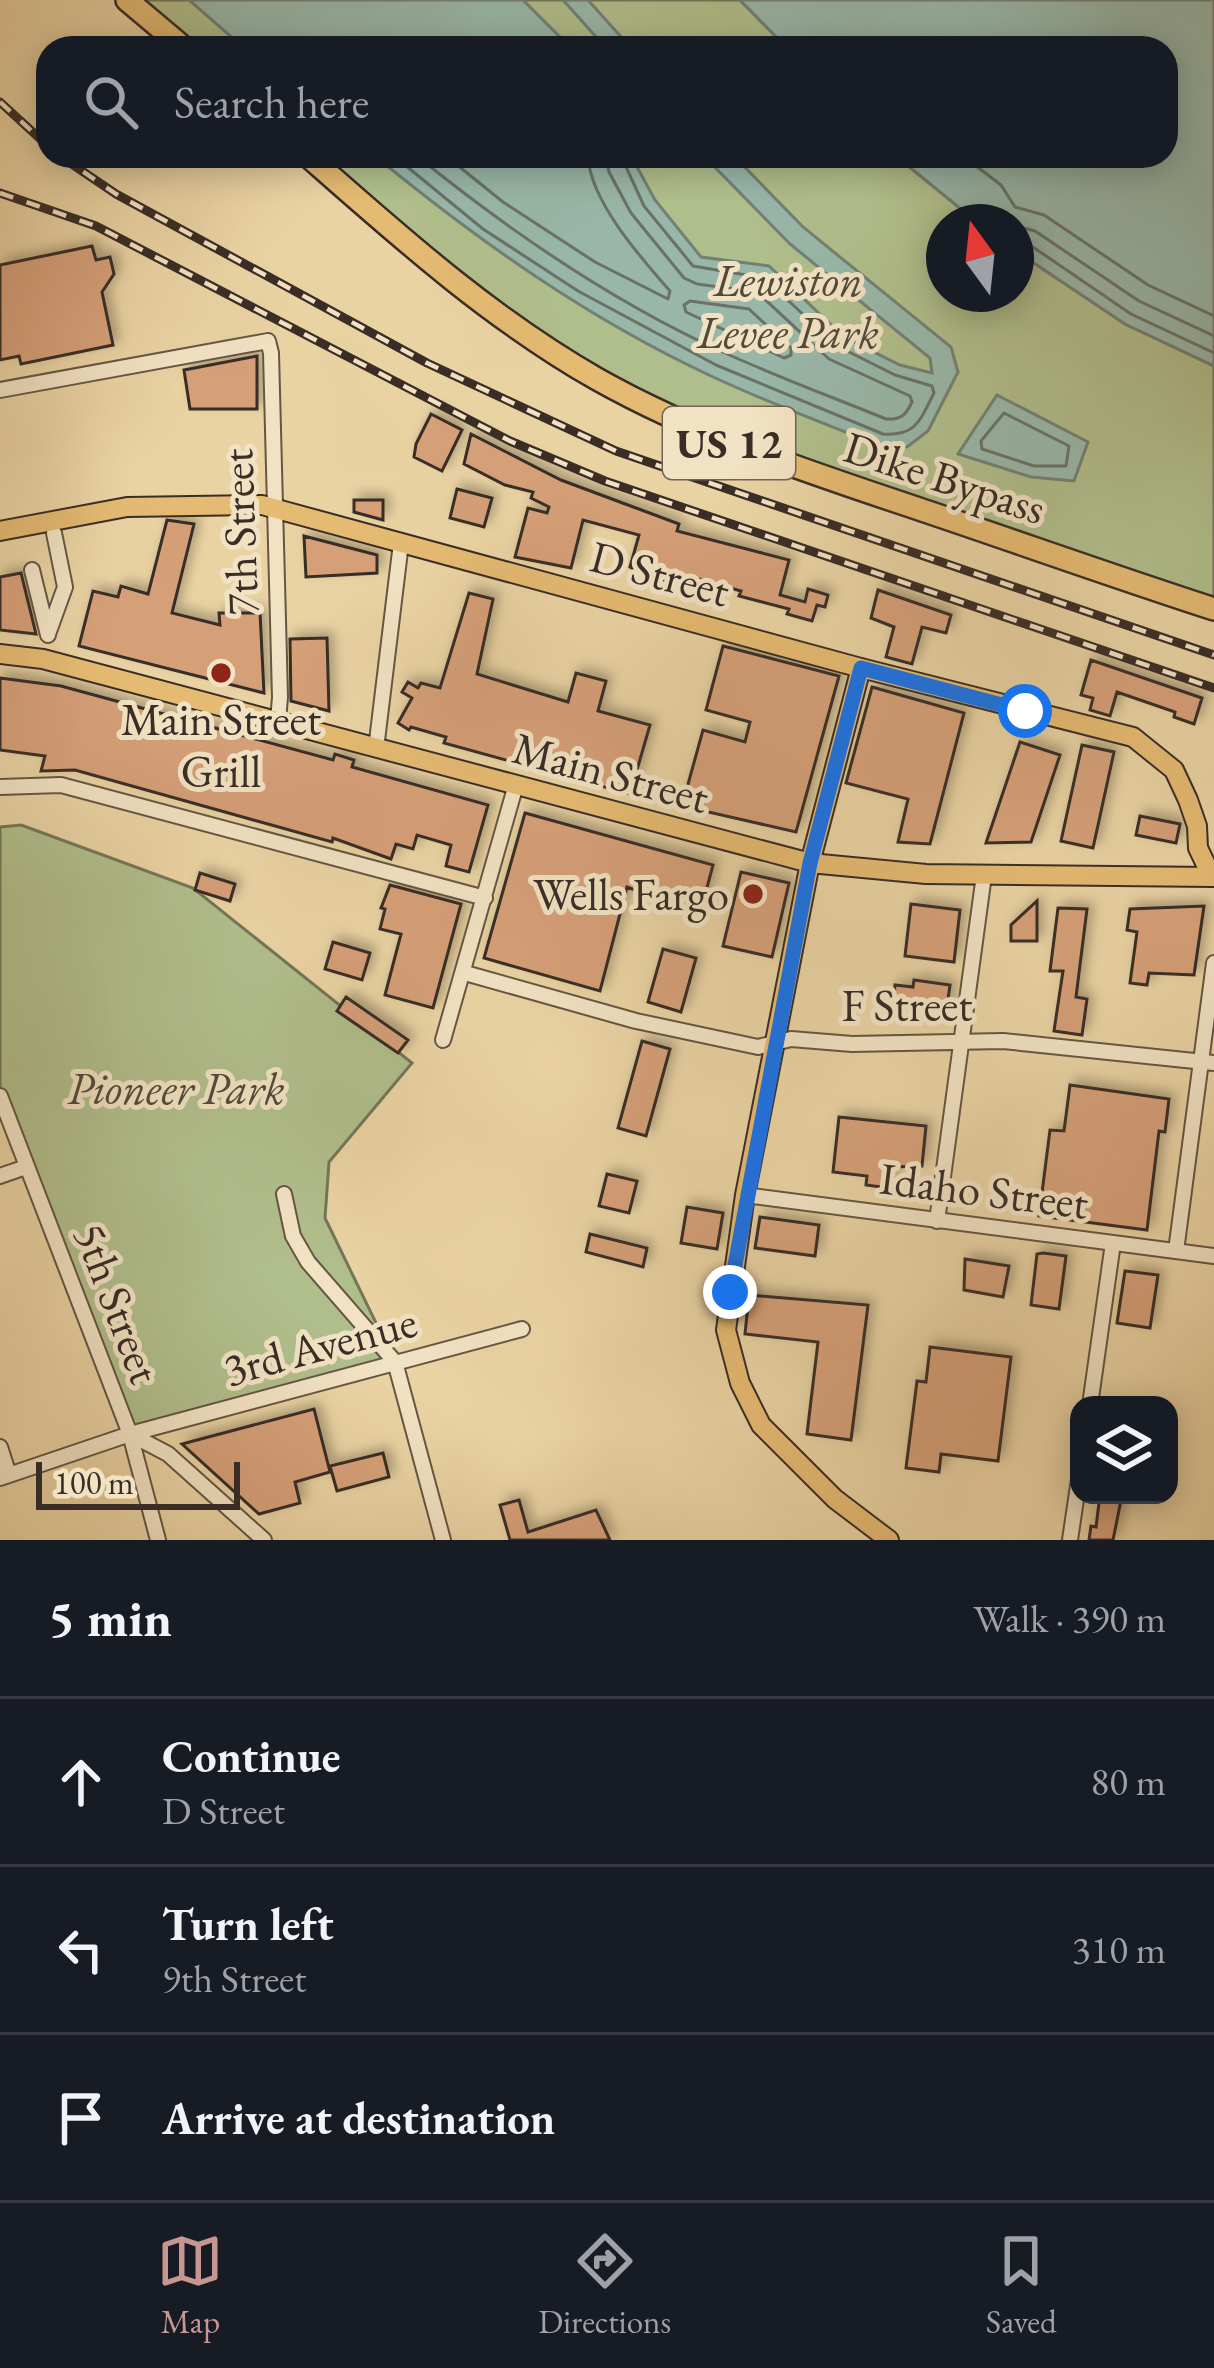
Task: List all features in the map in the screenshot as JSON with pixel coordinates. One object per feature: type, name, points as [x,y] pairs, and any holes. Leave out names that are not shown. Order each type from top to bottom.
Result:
[{"type":"highway","points":[[127,0],[170,36]]},
{"type":"highway","name":"Dike Bypass","points":[[322,168],[434,267],[494,312],[632,398],[794,468],[1214,609]]},
{"type":"main road","name":"D Street","points":[[0,531],[127,507],[273,507],[861,668],[1133,737],[1174,770],[1206,848],[1213,878]]},
{"type":"main road","name":"Main Street","points":[[0,654],[43,659],[810,863],[911,874],[1213,878]]},
{"type":"main road","points":[[861,668],[810,863],[745,1195],[726,1330],[740,1383],[761,1425],[793,1460],[889,1540]]},
{"type":"main road","points":[[1118,876],[1180,863],[1206,848]]},
{"type":"street","name":"7th Street","points":[[0,390],[268,341],[272,353],[278,721]]},
{"type":"street","points":[[32,570],[48,637],[65,586],[54,532]]},
{"type":"street","points":[[376,749],[401,543]]},
{"type":"street","points":[[0,788],[61,784],[484,898]]},
{"type":"street","points":[[443,1040],[515,788]]},
{"type":"street","points":[[937,1221],[984,875]]},
{"type":"street","points":[[1176,1251],[1207,1063],[1214,963]]},
{"type":"street","name":"F Street","points":[[465,974],[700,1037],[758,1046],[790,1039],[852,1044],[1003,1041],[1207,1063]]},
{"type":"street","name":"5th Street","points":[[0,1096],[130,1434],[158,1540]]},
{"type":"street","points":[[0,1176],[26,1167]]},
{"type":"street","points":[[284,1194],[293,1235],[308,1262],[395,1362],[443,1540]]},
{"type":"street","name":"Idaho Street","points":[[745,1195],[1214,1256]]},
{"type":"street","points":[[1091,1396],[1113,1243]]},
{"type":"street","name":"3rd Avenue","points":[[5,1476],[130,1434],[522,1329]]},
{"type":"street","points":[[130,1434],[167,1454],[264,1540]]},
{"type":"street","points":[[0,1447],[5,1476]]},
{"type":"street","points":[[1070,1540],[1075,1504]]},
{"type":"green space","points":[[140,0],[740,0],[775,36],[184,36]]},
{"type":"green space","name":"Lewiston Levee Park","points":[[335,168],[911,168],[955,204],[926,204],[926,312],[1034,312],[1034,263],[1125,324],[1214,366],[1214,609],[794,468],[528,336]]},
{"type":"green space","name":"Pioneer Park","points":[[21,825],[193,888],[412,1063],[329,1162],[325,1218],[395,1362],[130,1434],[0,1096],[0,827]]},
{"type":"water","points":[[189,0],[523,0],[559,36],[230,36]]},
{"type":"water","points":[[563,0],[588,0],[620,36],[595,36]]},
{"type":"water","points":[[740,0],[1214,0],[1214,366],[1125,324],[1034,263],[1034,204],[955,204],[911,168],[1178,168],[1178,36],[775,36]]},
{"type":"water","points":[[390,168],[638,168],[655,200],[701,257],[769,266],[844,337],[900,365],[932,373],[930,358],[790,244],[716,168],[746,168],[803,227],[951,347],[958,372],[928,431],[907,447],[880,446],[732,386],[665,353],[578,304]]},
{"type":"water","points":[[997,395],[1088,442],[1074,481],[1031,477],[958,454]]},
{"type":"building","points":[[92,246],[96,260],[110,257],[114,274],[102,292],[113,345],[21,364],[19,356],[0,360],[0,265]]},
{"type":"building","points":[[257,356],[257,409],[190,409],[184,370]]},
{"type":"building","points":[[431,414],[462,430],[442,471],[414,457]]},
{"type":"building","points":[[471,434],[561,480],[679,524],[677,531],[789,560],[780,595],[805,602],[808,589],[828,595],[825,607],[817,605],[812,621],[787,614],[789,609],[739,596],[741,591],[667,570],[664,580],[645,575],[630,567],[639,535],[583,520],[571,568],[515,557],[528,508],[547,513],[549,507],[531,498],[533,492],[505,485],[464,464]]},
{"type":"building","points":[[457,489],[492,498],[484,527],[450,518]]},
{"type":"building","points":[[354,500],[383,500],[383,520],[354,512]]},
{"type":"building","points":[[167,520],[194,524],[172,613],[220,625],[219,613],[260,613],[264,693],[79,646],[93,591],[118,597],[121,586],[148,594]]},
{"type":"building","points":[[304,536],[377,555],[377,573],[306,577]]},
{"type":"building","points":[[21,573],[36,634],[0,630],[0,577]]},
{"type":"building","points":[[878,590],[951,615],[946,633],[922,627],[912,664],[886,657],[894,627],[871,618]]},
{"type":"building","points":[[469,593],[493,599],[477,674],[568,702],[576,673],[606,681],[598,711],[650,725],[630,794],[444,743],[446,737],[409,730],[398,723],[412,698],[402,692],[408,682],[418,688],[421,683],[440,688]]},
{"type":"building","points":[[327,638],[329,711],[291,701],[290,639]]},
{"type":"building","points":[[723,646],[839,676],[796,832],[682,806],[703,730],[745,742],[750,722],[706,710]]},
{"type":"building","points":[[1091,660],[1202,698],[1194,724],[1174,717],[1175,712],[1117,692],[1110,716],[1090,710],[1093,698],[1081,695]]},
{"type":"building","points":[[0,678],[61,686],[333,760],[335,754],[354,760],[352,767],[488,805],[469,872],[446,866],[451,845],[417,835],[413,849],[396,844],[391,859],[333,838],[332,842],[75,770],[41,771],[45,756],[0,750]]},
{"type":"building","points":[[872,687],[964,713],[930,844],[898,842],[908,799],[846,783]]},
{"type":"building","points":[[1020,742],[1060,755],[1031,842],[986,843]]},
{"type":"building","points":[[1082,745],[1114,752],[1093,848],[1061,841]]},
{"type":"building","points":[[525,813],[713,865],[700,914],[627,887],[600,991],[484,958]]},
{"type":"building","points":[[1140,816],[1180,824],[1176,843],[1136,835]]},
{"type":"building","points":[[741,872],[789,883],[772,957],[723,946]]},
{"type":"building","points":[[200,873],[235,884],[230,901],[195,890]]},
{"type":"building","points":[[390,885],[461,904],[433,1008],[385,995],[401,934],[380,929],[385,909],[381,908]]},
{"type":"building","points":[[1037,901],[1037,941],[1011,941],[1011,925]]},
{"type":"building","points":[[911,904],[960,910],[954,962],[905,956]]},
{"type":"building","points":[[1204,906],[1194,975],[1149,973],[1147,985],[1130,983],[1137,932],[1127,930],[1130,909]]},
{"type":"building","points":[[1058,908],[1087,909],[1076,997],[1087,999],[1082,1035],[1054,1031],[1063,971],[1050,971]]},
{"type":"building","points":[[333,942],[370,953],[362,980],[325,969]]},
{"type":"building","points":[[663,949],[696,958],[681,1012],[648,1002]]},
{"type":"building","points":[[914,980],[950,985],[945,1021],[909,1017],[910,1007],[893,1005],[895,985],[913,987]]},
{"type":"building","points":[[346,997],[408,1040],[398,1053],[337,1011]]},
{"type":"building","points":[[642,1041],[670,1049],[646,1136],[618,1128]]},
{"type":"building","points":[[1070,1085],[1169,1099],[1165,1132],[1159,1131],[1147,1230],[1039,1216],[1050,1130],[1064,1131]]},
{"type":"building","points":[[839,1117],[926,1126],[922,1166],[892,1167],[889,1188],[866,1185],[867,1176],[833,1172]]},
{"type":"building","points":[[607,1174],[637,1181],[629,1213],[599,1206]]},
{"type":"building","points":[[687,1207],[723,1213],[717,1249],[681,1243]]},
{"type":"building","points":[[760,1217],[819,1225],[815,1256],[755,1248]]},
{"type":"building","points":[[590,1234],[647,1248],[643,1267],[586,1252]]},
{"type":"building","points":[[1037,1254],[1066,1256],[1059,1309],[1031,1305]]},
{"type":"building","points":[[965,1259],[1009,1266],[1003,1297],[964,1290]]},
{"type":"building","points":[[1125,1271],[1158,1275],[1150,1328],[1117,1323]]},
{"type":"building","points":[[749,1295],[868,1305],[851,1440],[807,1434],[818,1342],[745,1334]]},
{"type":"building","points":[[930,1347],[1011,1357],[998,1461],[941,1454],[939,1472],[906,1468],[917,1381],[926,1382]]},
{"type":"building","points":[[314,1409],[330,1472],[295,1482],[300,1503],[259,1514],[182,1444]]},
{"type":"building","points":[[383,1453],[389,1477],[337,1491],[330,1466]]},
{"type":"building","points":[[519,1500],[528,1532],[596,1510],[610,1540],[510,1540],[500,1505]]},
{"type":"building","points":[[1099,1504],[1120,1504],[1113,1540],[1089,1540],[1091,1526],[1096,1527]]},
{"type":"railway","points":[[0,102],[36,135]]},
{"type":"railway","points":[[78,168],[116,194],[427,363],[616,451],[1214,655]]},
{"type":"railway","points":[[0,193],[96,226],[510,441],[605,481],[1214,688]]},
{"type":"place","name":"Main Street Grill","points":[[221,673]]},
{"type":"place","name":"Wells Fargo","points":[[753,894]]},
{"type":"route","points":[[730,1292],[810,863],[861,668],[1025,711]]}]
